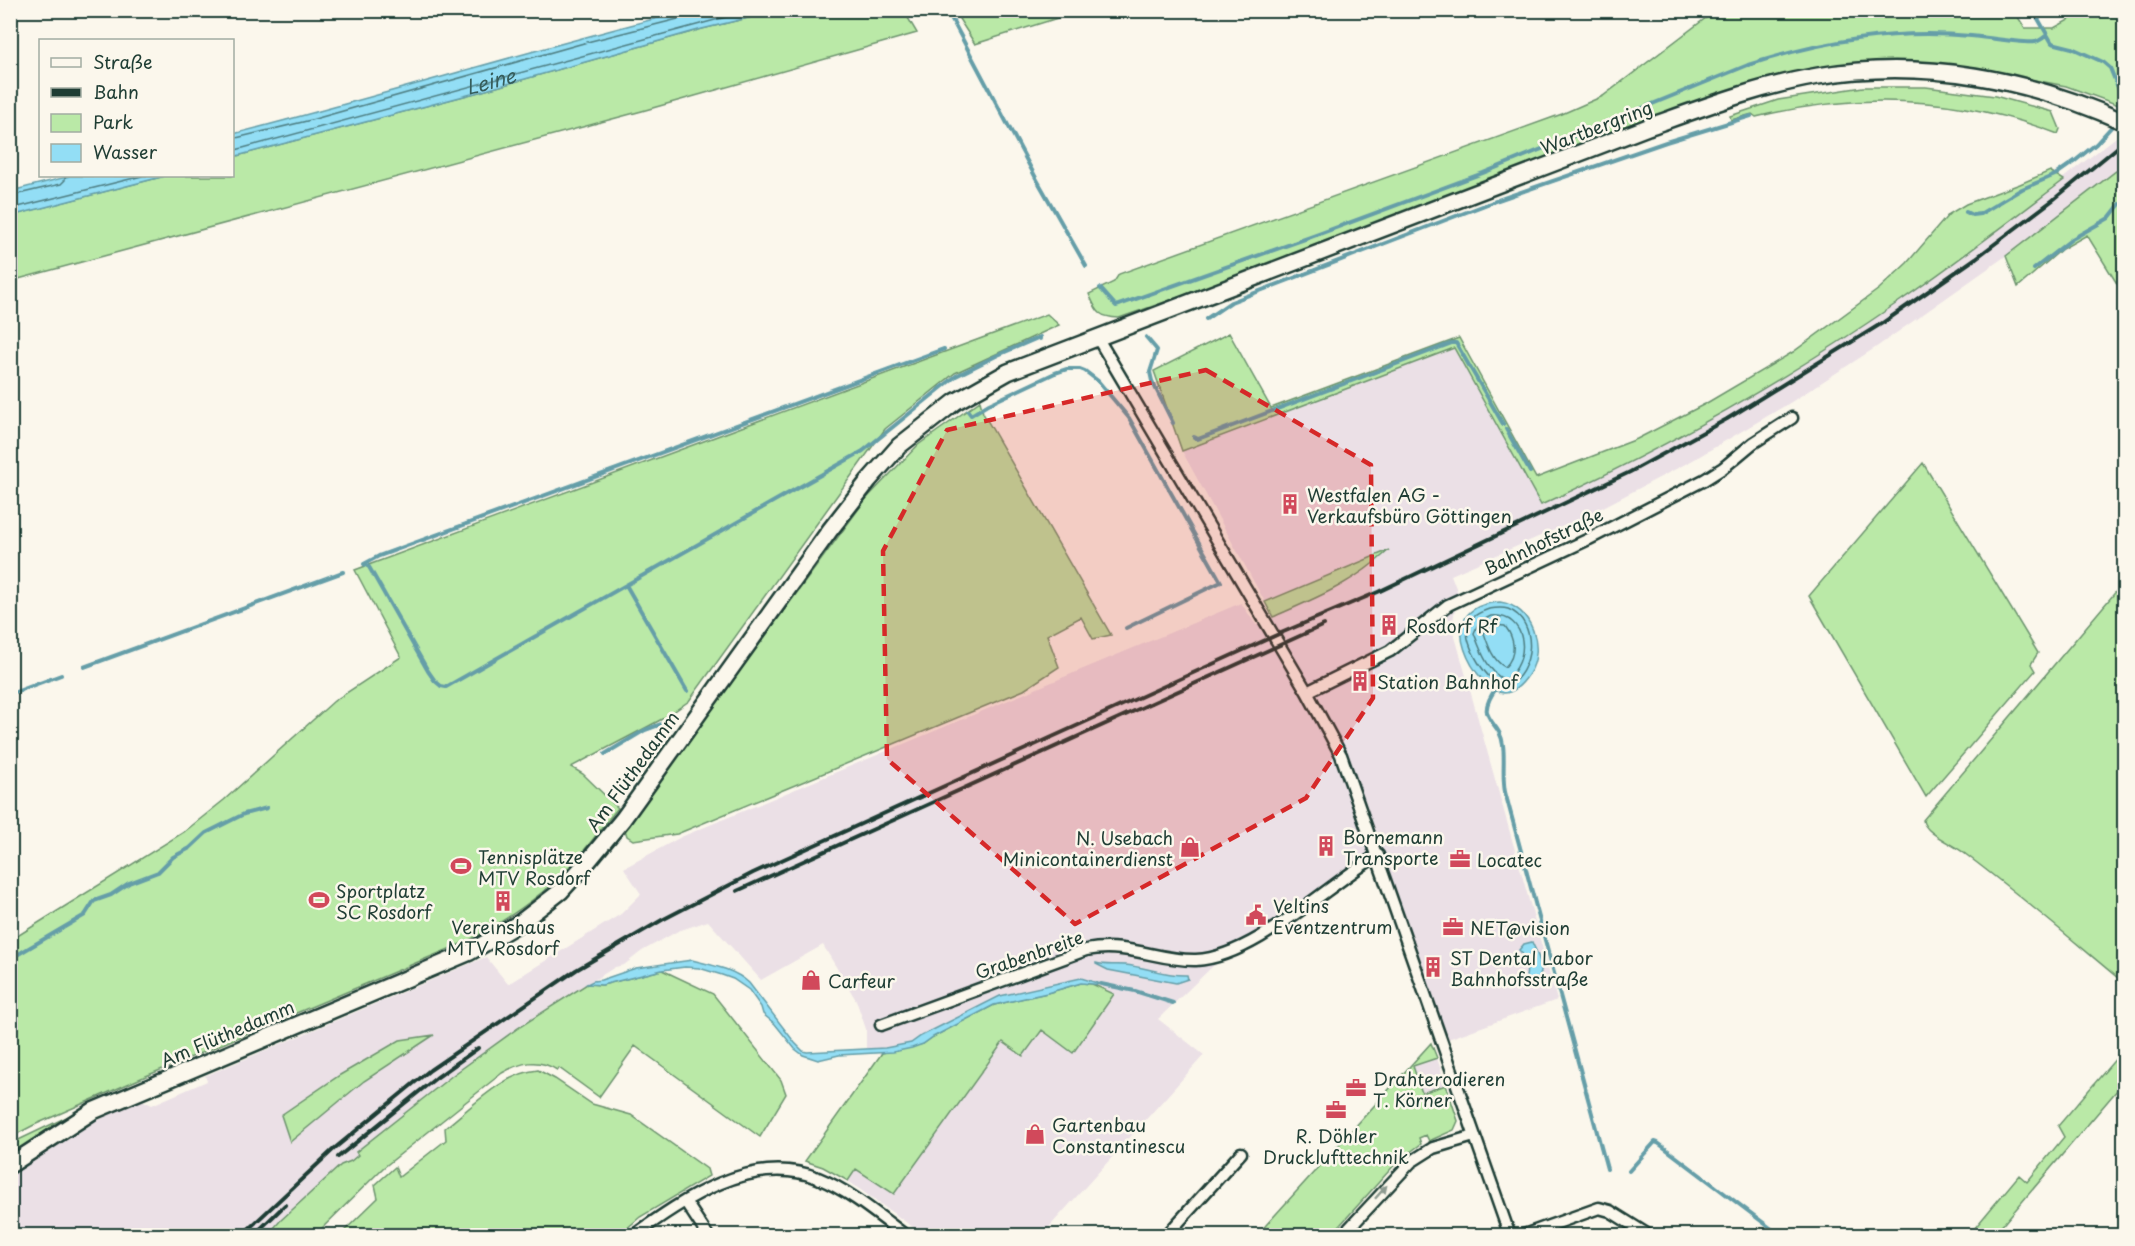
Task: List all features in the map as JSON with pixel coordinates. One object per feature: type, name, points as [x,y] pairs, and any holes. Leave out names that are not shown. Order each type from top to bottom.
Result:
[{"type":"main road","name":"Wartbergring","points":[[1097,337],[1648,127],[1735,96],[1779,84],[1818,76],[1884,69],[1954,73],[1990,78],[2058,95],[2124,122]]},
{"type":"main road","name":"Am Flüthedamm","points":[[10,1165],[93,1110],[470,952],[521,922],[570,882],[623,819],[830,530],[899,446],[933,417],[980,386],[1031,361],[1097,337]]},
{"type":"street","points":[[1097,337],[1307,692],[1341,755],[1378,855],[1509,1236]]},
{"type":"street","name":"Bahnhofstraße","points":[[1307,692],[1390,651],[1448,605],[1589,539],[1704,480],[1723,468],[1753,443],[1792,418]]},
{"type":"street","name":"Grabenbreite","points":[[881,1025],[1093,949],[1126,948],[1183,959],[1206,959],[1228,953],[1260,937],[1378,855]]},
{"type":"street","points":[[1342,1236],[1411,1162],[1433,1148],[1474,1136]]},
{"type":"street","points":[[1166,1236],[1241,1153]]},
{"type":"street","points":[[633,1236],[685,1201],[742,1175],[772,1170],[788,1170],[816,1177],[831,1184],[906,1236]]},
{"type":"street","points":[[685,1201],[708,1236]]},
{"type":"street","points":[[1521,1236],[1599,1209],[1611,1211],[1650,1236]]},
{"type":"highlighted area","points":[[1206,370],[1371,465],[1373,698],[1306,798],[1075,924],[887,759],[883,551],[947,430]]},
{"type":"shaded area","points":[[2124,131],[2124,164],[2037,234],[1875,348],[1788,404],[1693,460],[1586,516],[1451,575],[1458,593],[1452,626],[1557,1000],[1448,1039],[1382,851],[1258,944],[1213,966],[1158,1019],[1204,1055],[1042,1235],[924,1235],[848,1181],[856,1169],[894,1193],[1003,1042],[1042,1030],[1073,1052],[1114,994],[933,1037],[882,1053],[864,1053],[866,1029],[856,1000],[823,945],[761,980],[708,921],[678,931],[642,951],[624,965],[615,967],[518,1028],[428,1094],[356,1152],[358,1154],[351,1161],[341,1165],[267,1235],[24,1235],[11,1223],[10,1175],[89,1124],[142,1100],[152,1105],[207,1081],[205,1076],[486,957],[508,984],[621,914],[641,894],[624,868],[681,837],[1241,603],[1256,625],[1338,588],[1387,552],[1265,602],[1182,451],[1454,348],[1542,505],[1642,456],[1813,358],[1943,271]]},
{"type":"shaded area","points":[[1437,1058],[1446,1085],[1422,1093],[1413,1066]]},
{"type":"green space","points":[[777,11],[904,11],[917,33],[642,111],[11,281],[10,216],[161,177],[234,177],[234,157],[479,92],[702,29]]},
{"type":"green space","points":[[954,11],[1080,11],[975,44]]},
{"type":"green space","points":[[1715,11],[2014,11],[2025,28],[2054,28],[2085,11],[2124,11],[2124,107],[2066,86],[1980,70],[1833,68],[1119,318],[1102,315],[1096,309],[1089,294],[1114,282],[1119,274],[1562,114],[1603,96]]},
{"type":"green space","points":[[1863,87],[1926,87],[1995,96],[2053,112],[2060,129],[2058,134],[2021,121],[1984,112],[1946,105],[1908,102],[1871,101],[1832,104],[1756,117],[1752,114],[1731,120],[1730,116],[1778,100]]},
{"type":"green space","points":[[2050,171],[2064,180],[1942,272],[1857,330],[1770,385],[1680,436],[1541,505],[1454,348],[1182,451],[1154,371],[1229,333],[1271,408],[1459,338],[1536,478],[1637,439],[1705,404],[1793,352],[1879,289],[1907,263],[1949,214],[1966,204]]},
{"type":"green space","points":[[2116,171],[2124,175],[2124,295],[2087,235],[2062,249],[2018,287],[2006,256]]},
{"type":"green space","points":[[1047,314],[1059,325],[955,373],[885,429],[689,701],[666,717],[571,767],[583,774],[618,808],[560,877],[535,898],[509,917],[468,941],[146,1076],[11,1137],[11,940],[184,832],[224,800],[334,701],[401,657],[355,570]]},
{"type":"green space","points":[[980,401],[983,413],[1111,635],[1093,639],[1081,617],[1047,635],[1059,667],[1024,690],[677,834],[633,840],[627,836],[625,830],[629,821],[866,499],[918,445]]},
{"type":"green space","points":[[1923,463],[2038,653],[2031,664],[2035,671],[1926,797],[1809,596]]},
{"type":"green space","points":[[1389,550],[1348,581],[1273,617],[1265,602]]},
{"type":"green space","points":[[2124,582],[2124,983],[1984,869],[1934,834],[1923,820]]},
{"type":"green space","points":[[662,970],[713,994],[781,1080],[786,1094],[760,1137],[635,1046],[599,1097],[559,1068],[557,1070],[536,1063],[523,1064],[502,1073],[383,1168],[315,1235],[267,1236],[280,1221],[341,1165],[358,1155],[356,1152],[453,1075],[518,1028],[587,984],[602,985]]},
{"type":"green space","points":[[1081,983],[1092,984],[1114,994],[1073,1053],[1042,1030],[1023,1056],[1003,1042],[894,1194],[856,1169],[848,1181],[823,1167],[805,1161],[882,1053],[923,1044],[994,1005]]},
{"type":"green space","points":[[434,1035],[364,1081],[290,1142],[281,1115],[340,1075],[400,1040]]},
{"type":"green space","points":[[1431,1043],[1437,1058],[1413,1066],[1422,1093],[1446,1085],[1458,1121],[1454,1130],[1429,1141],[1426,1135],[1419,1138],[1421,1144],[1398,1161],[1331,1235],[1302,1235],[1296,1230],[1290,1235],[1257,1235]]},
{"type":"green space","points":[[2124,1049],[2124,1082],[1994,1235],[1969,1235],[2019,1175],[2027,1182],[2064,1137],[2058,1126]]},
{"type":"green space","points":[[538,1070],[592,1104],[631,1115],[707,1169],[709,1176],[640,1217],[625,1230],[602,1230],[596,1235],[340,1235],[378,1198],[375,1185],[395,1167],[399,1177],[446,1140],[445,1128],[488,1092],[512,1077]]},
{"type":"green space","points":[[90,1106],[11,1157],[10,1144]]},
{"type":"water","name":"Leine","points":[[689,10],[777,11],[702,29],[479,92],[234,157],[234,134]]},
{"type":"water","points":[[66,177],[161,177],[11,216],[11,191]]},
{"type":"water","points":[[1500,602],[1520,611],[1528,620],[1536,641],[1534,664],[1529,674],[1521,684],[1508,693],[1494,689],[1482,679],[1464,649],[1462,633],[1465,618],[1478,607]]},
{"type":"water","points":[[1532,942],[1541,967],[1537,983],[1525,981],[1526,964],[1519,950],[1524,944]]},
{"type":"water","points":[[692,960],[722,968],[743,978],[795,1043],[807,1052],[885,1048],[911,1043],[1000,996],[1081,978],[1104,985],[1081,983],[994,1005],[912,1048],[893,1052],[839,1055],[818,1060],[803,1055],[795,1049],[775,1024],[763,1014],[749,990],[733,979],[722,975],[699,968],[685,967],[662,970],[602,985],[587,984],[636,968]]},
{"type":"water","points":[[1096,963],[1125,965],[1187,975],[1188,979],[1176,983],[1108,970]]},
{"type":"waterway","points":[[947,10],[1036,178],[1086,266]]},
{"type":"waterway","points":[[2033,10],[2052,43],[2072,48],[2103,62],[2110,68],[2124,102]]},
{"type":"waterway","points":[[1100,288],[1116,306],[1483,173],[1748,65],[1803,49],[1858,39],[1914,34],[1942,34],[2030,42],[2038,41],[2047,35]]},
{"type":"waterway","points":[[2118,116],[2124,103]]},
{"type":"waterway","points":[[1206,319],[1231,302],[1498,200],[1666,142],[1751,116]]},
{"type":"waterway","points":[[1966,212],[1972,215],[1980,214],[2022,189],[2055,175],[2096,144],[2115,123]]},
{"type":"waterway","points":[[2034,269],[2072,239],[2109,218],[2120,204]]},
{"type":"waterway","points":[[626,585],[863,451],[956,376],[998,355],[1040,337],[1040,339]]},
{"type":"waterway","points":[[1146,337],[1157,350],[1150,372],[1152,381],[1173,423]]},
{"type":"waterway","points":[[1194,437],[1198,439],[1452,343],[1456,343],[1503,424]]},
{"type":"waterway","points":[[687,691],[626,585],[446,687],[441,686],[428,671],[369,567],[364,564],[379,556],[944,349]]},
{"type":"waterway","points":[[968,411],[971,415],[1055,373],[1067,369],[1080,369],[1098,381],[1129,418],[1221,582],[1126,628]]},
{"type":"waterway","points":[[1506,429],[1530,472]]},
{"type":"waterway","points":[[84,667],[343,572]]},
{"type":"waterway","points":[[10,694],[61,675]]},
{"type":"waterway","points":[[1497,687],[1490,698],[1487,713],[1501,736],[1505,792],[1607,1169]]},
{"type":"waterway","points":[[605,754],[645,730],[667,722],[670,728]]},
{"type":"waterway","points":[[10,959],[85,915],[94,901],[111,895],[129,883],[158,872],[173,857],[190,848],[206,833],[244,814],[267,808]]},
{"type":"waterway","points":[[1101,984],[1135,991],[1173,1003]]},
{"type":"waterway","points":[[1629,1171],[1655,1142],[1658,1143],[1781,1236]]},
{"type":"railway","points":[[241,1236],[335,1148],[430,1070],[576,970],[662,920],[753,873],[1281,633],[1378,592],[1630,472],[1727,419],[1884,322],[1976,258],[2053,200],[2124,142]]},
{"type":"railway","points":[[737,891],[1324,625]]},
{"type":"railway","points":[[338,1157],[436,1078],[478,1048]]},
{"type":"railway","points":[[253,1236],[285,1205]]},
{"type":"place","name":"Westfalen AG - Verkaufsbüro Göttingen","points":[[1290,504]]},
{"type":"place","name":"Rosdorf Rf","points":[[1389,625]]},
{"type":"place","name":"Station Bahnhof","points":[[1360,681]]},
{"type":"place","name":"Bornemann Transporte","points":[[1326,846]]},
{"type":"place","name":"N. Usebach Minicontainerdienst","points":[[1190,847]]},
{"type":"place","name":"Locatec","points":[[1460,859]]},
{"type":"place","name":"Tennisplätze MTV Rosdorf","points":[[461,866]]},
{"type":"place","name":"Sportplatz SC Rosdorf","points":[[319,900]]},
{"type":"place","name":"Vereinshaus MTV Rosdorf","points":[[503,901]]},
{"type":"place","name":"Veltins Eventzentrum","points":[[1256,915]]},
{"type":"place","name":"NET@vision","points":[[1453,927]]},
{"type":"place","name":"ST Dental Labor Bahnhofsstraße","points":[[1433,967]]},
{"type":"place","name":"Carfeur","points":[[811,980]]},
{"type":"place","name":"Drahterodieren T. Körner","points":[[1356,1088]]},
{"type":"place","name":"R. Döhler Drucklufttechnik","points":[[1336,1110]]},
{"type":"place","name":"Gartenbau Constantinescu","points":[[1035,1134]]}]
